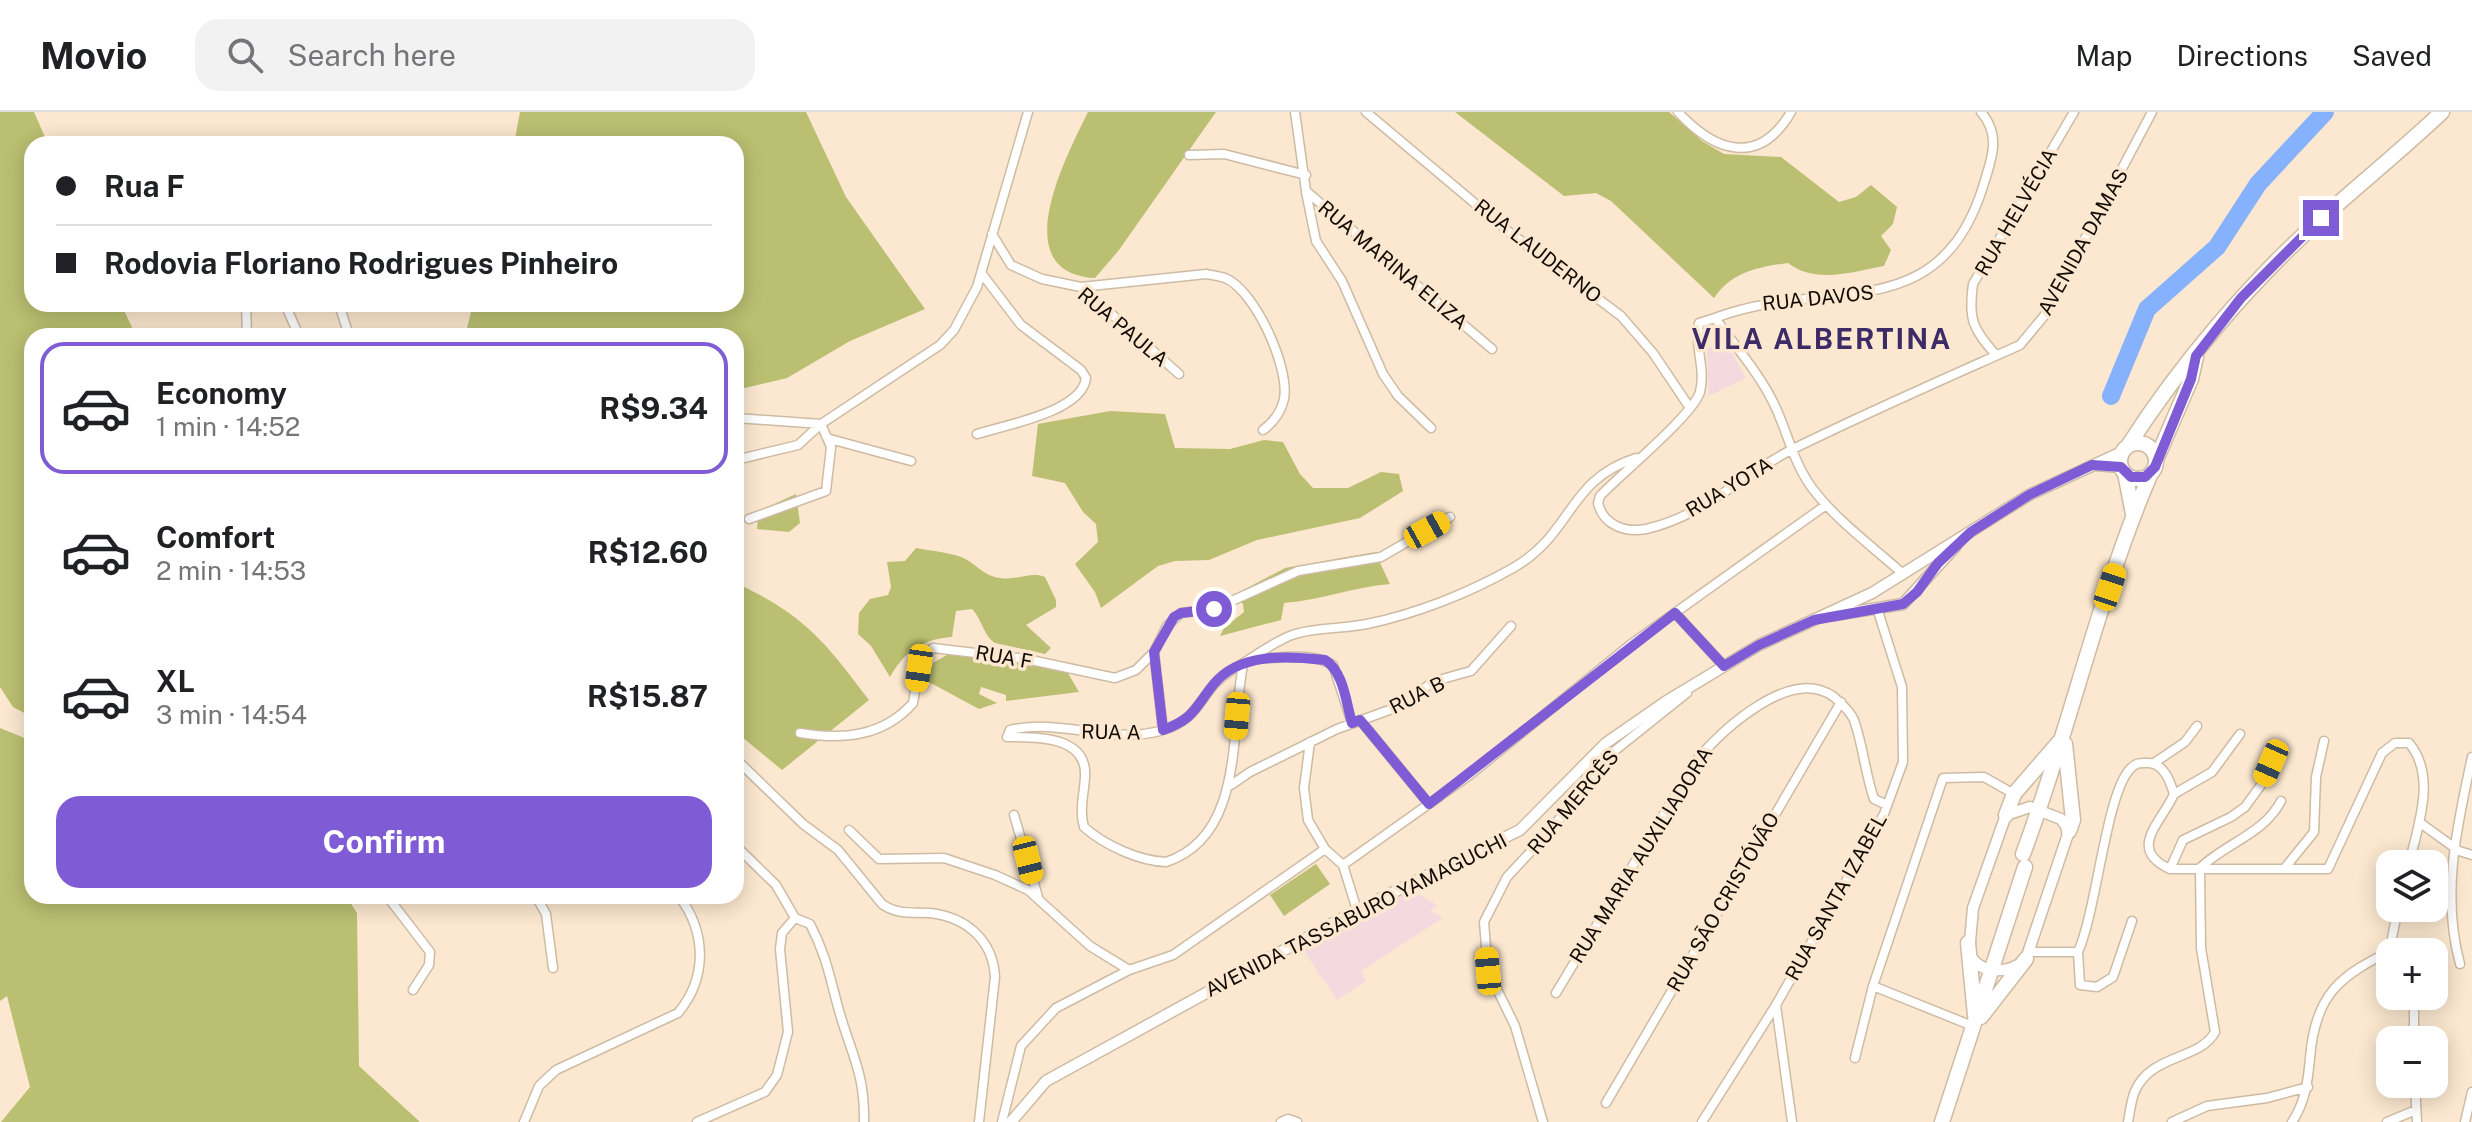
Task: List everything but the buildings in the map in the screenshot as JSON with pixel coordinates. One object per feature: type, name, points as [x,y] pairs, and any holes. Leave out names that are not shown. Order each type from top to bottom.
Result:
[{"type":"main road","points":[[2133,514],[2123,470],[2126,448],[2163,394],[2241,298],[2311,228],[2442,112]]},
{"type":"main road","points":[[1942,1122],[1975,1025],[2034,826],[2133,514],[2191,379],[2196,356]]},
{"type":"main road","points":[[2126,448],[2146,445],[2154,466]]},
{"type":"main road","points":[[2123,470],[2138,479],[2154,466]]},
{"type":"main road","points":[[2006,815],[2014,794],[2065,736]]},
{"type":"main road","points":[[2065,736],[2073,820],[2069,831]]},
{"type":"main road","points":[[1968,943],[1975,1025]]},
{"type":"main road","points":[[1975,1025],[2027,956]]},
{"type":"street","points":[[744,458],[798,445],[821,424],[940,345],[954,330],[982,274],[991,233],[1028,112]]},
{"type":"street","name":"RUA MARINA ELIZA","points":[[1295,112],[1306,191],[1492,349]]},
{"type":"street","name":"RUA LAUDERNO","points":[[1366,112],[1509,232],[1621,316],[1653,353],[1690,408]]},
{"type":"street","points":[[1678,112],[1722,146],[1738,150],[1752,148],[1762,141],[1791,112]]},
{"type":"street","name":"RUA DAVOS","points":[[1690,408],[1699,395],[1704,371],[1697,330],[1703,319],[1715,318],[1744,306],[1885,290],[1918,278],[1955,242],[1979,201],[1994,150],[1994,133],[1981,112]]},
{"type":"street","name":"RUA HELVÉCIA","points":[[1996,355],[1977,334],[1969,311],[1973,284],[2074,112]]},
{"type":"street","name":"AVENIDA DAMAS","points":[[1791,450],[2020,345],[2044,316],[2152,112]]},
{"type":"street","points":[[1189,155],[1224,154],[1306,175]]},
{"type":"street","points":[[1306,191],[1316,241],[1342,281],[1383,374],[1398,396],[1431,428]]},
{"type":"street","name":"RUA PAULA","points":[[991,233],[1001,253],[1022,271],[1081,287],[1179,374]]},
{"type":"street","points":[[977,434],[1058,408],[1077,397],[1086,378],[1081,370],[1021,325],[982,274]]},
{"type":"street","points":[[1081,287],[1206,274],[1227,278],[1259,314],[1281,366],[1284,397],[1279,413],[1263,430]]},
{"type":"street","points":[[1715,318],[1765,387],[1791,450],[1813,489],[1826,505],[1914,581],[1917,592]]},
{"type":"street","points":[[1636,458],[1690,408]]},
{"type":"street","points":[[744,419],[821,424]]},
{"type":"street","points":[[749,519],[826,491],[830,439],[821,424]]},
{"type":"street","points":[[830,439],[911,461]]},
{"type":"street","points":[[1814,620],[1877,589],[2029,495],[2126,448]]},
{"type":"street","name":"RUA YOTA","points":[[1636,458],[1600,496],[1598,503],[1606,519],[1614,526],[1629,530],[1646,529],[1691,513],[1791,450]]},
{"type":"street","name":"RUA A","points":[[1231,785],[1196,846],[1181,857],[1153,862],[1094,837],[1084,827],[1086,772],[1083,761],[1072,747],[1042,735],[1007,737],[1010,730],[1029,726],[1123,736],[1163,730],[1194,715],[1223,675],[1292,635],[1363,625],[1413,613],[1514,568],[1547,544],[1595,477],[1611,466],[1636,458]]},
{"type":"street","points":[[2092,465],[2123,470]]},
{"type":"street","points":[[1343,865],[1429,804],[1675,613],[1826,505]]},
{"type":"street","name":"RUA F","points":[[800,733],[846,737],[887,724],[913,703],[919,668],[924,655],[933,648],[1026,659],[1115,678],[1136,670],[1154,652],[1167,626],[1181,613],[1214,609],[1298,571],[1381,557],[1450,517]]},
{"type":"street","points":[[1814,620],[1903,604],[1917,592],[1938,563],[1971,532]]},
{"type":"street","points":[[1877,589],[1874,598],[1877,608]]},
{"type":"street","name":"RUA SANTA IZABEL","points":[[1702,1122],[1776,1005],[1887,805],[1903,762],[1902,687],[1877,608]]},
{"type":"street","points":[[1675,613],[1724,666]]},
{"type":"street","name":"AVENIDA TASSABURO YAMAGUCHI","points":[[1011,1122],[1046,1081],[1357,910],[1520,830],[1606,743],[1665,702],[1695,687],[1759,645],[1814,620]]},
{"type":"street","name":"RUA B","points":[[1231,785],[1310,742],[1392,709],[1435,681],[1471,671],[1511,626]]},
{"type":"street","points":[[1154,652],[1163,730]]},
{"type":"street","points":[[1254,659],[1307,658],[1333,665],[1356,722],[1429,804]]},
{"type":"street","points":[[1231,785],[1243,665]]},
{"type":"street","name":"RUA MERCÊS","points":[[1543,1122],[1515,1026],[1488,971],[1484,922],[1507,877],[1548,833],[1612,753],[1695,687]]},
{"type":"street","name":"RUA MARIA AUXILIADORA","points":[[1556,993],[1695,762],[1721,731],[1795,687],[1823,689],[1841,702]]},
{"type":"street","points":[[1841,702],[1853,718],[1874,799],[1887,805]]},
{"type":"street","name":"RUA SÃO CRISTÓVÃO","points":[[1606,1103],[1841,702]]},
{"type":"street","points":[[2132,921],[2113,977],[2097,987],[2080,985],[2078,952],[2089,928],[2115,799],[2129,769],[2138,763],[2154,763],[2179,747],[2197,726]]},
{"type":"street","points":[[2240,734],[2212,772],[2174,794],[2152,827],[2151,859],[2170,869],[2328,869],[2382,753],[2395,743],[2409,743],[2417,752],[2424,773],[2412,850]]},
{"type":"street","points":[[2284,869],[2314,832],[2316,777],[2324,741]]},
{"type":"street","points":[[1310,742],[1304,804],[1308,820],[1325,849],[1343,865],[1357,910]]},
{"type":"street","points":[[2460,964],[2451,918],[2453,845],[2472,757]]},
{"type":"street","points":[[2154,763],[2168,776],[2174,794]]},
{"type":"street","points":[[2170,869],[2183,840],[2245,807],[2261,785],[2271,763]]},
{"type":"street","points":[[744,767],[803,824],[838,850],[890,910],[932,913],[964,922],[977,933],[994,960],[995,977],[979,1122]]},
{"type":"street","points":[[1855,1058],[1873,986],[1943,778],[1984,777],[2014,794]]},
{"type":"street","points":[[2128,1122],[2135,1091],[2145,1076],[2165,1060],[2211,1040],[2215,1032],[2201,948],[2200,868],[2218,851],[2271,819],[2281,801]]},
{"type":"street","points":[[2030,807],[2040,810],[2061,819],[2069,831],[2027,956],[2009,972],[1991,969],[1973,961],[1968,943],[1973,908],[2006,815],[2030,807]]},
{"type":"street","points":[[1014,815],[1038,898]]},
{"type":"street","points":[[2419,822],[2472,855]]},
{"type":"street","points":[[849,830],[879,859],[944,858],[973,865],[1038,898],[1090,946],[1129,970]]},
{"type":"street","points":[[1002,1122],[1021,1046],[1056,1008],[1129,970],[1173,955],[1325,849]]},
{"type":"street","points":[[744,854],[776,885],[795,918],[810,924],[827,959],[838,1008],[861,1069],[864,1122]]},
{"type":"street","points":[[393,904],[430,952],[429,965],[413,990]]},
{"type":"street","points":[[540,904],[546,914],[553,968]]},
{"type":"street","points":[[524,1122],[539,1086],[556,1070],[667,1019],[688,1001],[699,976],[700,933],[685,904]]},
{"type":"street","points":[[697,1122],[765,1092],[777,1075],[788,1032],[780,949],[782,933],[795,918]]},
{"type":"street","points":[[2027,956],[2078,952]]},
{"type":"street","points":[[2292,1122],[2308,1087],[2312,1038],[2319,1009],[2338,982],[2356,968],[2376,960]]},
{"type":"street","points":[[1873,986],[1975,1025]]},
{"type":"street","points":[[1776,1005],[1792,1122]]},
{"type":"street","points":[[2172,1122],[2207,1106],[2267,1098],[2308,1087]]},
{"type":"street","points":[[2465,1122],[2472,1092]]},
{"type":"street","points":[[2416,1098],[2417,1122]]},
{"type":"street","points":[[2387,1122],[2416,1110]]},
{"type":"street","points":[[1281,1122],[1297,1122]]},
{"type":"shaded area","points":[[1725,340],[1746,378],[1709,396],[1707,349]]},
{"type":"shaded area","points":[[1412,890],[1437,905],[1430,911],[1443,918],[1361,971],[1366,981],[1337,1000],[1301,947]]},
{"type":"green space","points":[[0,112],[34,112],[44,136],[24,136],[24,312],[125,312],[132,328],[24,328],[24,713],[13,707],[0,687]]},
{"type":"green space","points":[[520,112],[806,112],[846,197],[925,309],[850,341],[787,378],[744,388],[744,328],[467,328],[471,312],[744,312],[744,136],[516,136]]},
{"type":"green space","points":[[1088,112],[1216,112],[1119,250],[1095,278],[1068,271],[1053,256],[1047,235],[1057,182]]},
{"type":"green space","points":[[1455,112],[1669,112],[1702,141],[1724,154],[1781,157],[1839,202],[1856,197],[1871,185],[1897,207],[1893,224],[1881,236],[1891,250],[1884,266],[1834,275],[1810,273],[1788,263],[1756,269],[1729,282],[1714,298],[1611,201],[1596,193],[1564,196]]},
{"type":"green space","points":[[1110,411],[1165,414],[1175,448],[1230,449],[1264,440],[1283,442],[1300,474],[1313,488],[1348,488],[1381,472],[1399,474],[1403,491],[1360,518],[1257,540],[1209,560],[1175,561],[1158,566],[1101,608],[1095,592],[1075,564],[1098,542],[1096,524],[1083,512],[1065,483],[1032,476],[1038,424]]},
{"type":"green space","points":[[796,494],[800,523],[789,532],[757,529],[759,511]]},
{"type":"green space","points":[[916,548],[961,557],[994,577],[1045,577],[1056,600],[1056,607],[1026,625],[1051,648],[1045,654],[995,643],[972,609],[956,611],[952,637],[932,640],[915,648],[890,677],[871,646],[858,634],[859,613],[870,599],[888,595],[891,587],[887,562],[905,561]]},
{"type":"green space","points":[[1375,552],[1390,584],[1284,603],[1281,620],[1220,636],[1224,628],[1244,612],[1243,604],[1232,596],[1285,568]]},
{"type":"green space","points":[[744,587],[798,619],[826,646],[869,700],[782,770],[744,739]]},
{"type":"green space","points":[[950,653],[1062,663],[1079,692],[1006,701],[1006,695],[981,687],[979,694],[997,703],[979,709],[927,681],[933,663]]},
{"type":"green space","points":[[0,728],[24,738],[24,904],[351,904],[357,913],[359,1066],[420,1122],[1,1122],[30,1087],[7,996],[0,1001]]},
{"type":"green space","points":[[1316,864],[1330,884],[1284,916],[1270,895]]},
{"type":"waterway","points":[[2111,396],[2147,309],[2217,247],[2258,184],[2325,112]]},
{"type":"district","name":"VILA ALBERTINA","points":[[1822,339]]},
{"type":"route","points":[[1214,609],[1181,613],[1174,617],[1154,652],[1163,730],[1194,715],[1223,675],[1254,659],[1325,660],[1333,665],[1352,723],[1360,720],[1429,804],[1675,613],[1724,666],[1759,645],[1814,620],[1903,604],[1917,592],[1938,563],[1971,532],[2029,495],[2092,465],[2121,467],[2131,477],[2145,477],[2155,467],[2191,379],[2196,356],[2241,298],[2321,218]]}]
